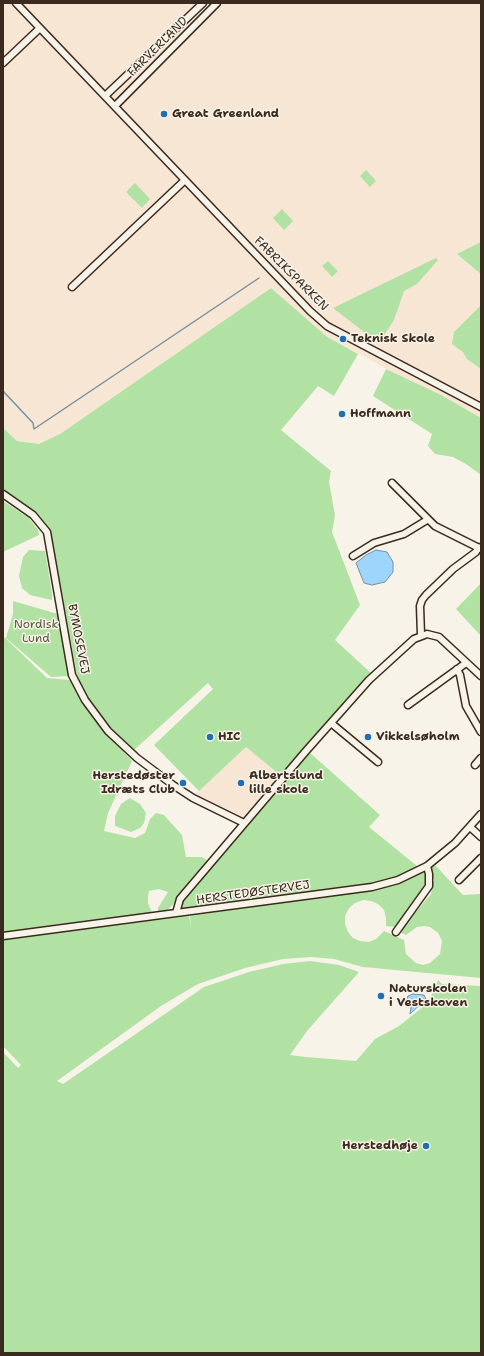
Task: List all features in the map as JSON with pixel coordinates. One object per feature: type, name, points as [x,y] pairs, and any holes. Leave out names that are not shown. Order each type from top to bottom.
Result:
[{"type":"street","name":"FABRIKSPARKEN","points":[[16,3],[298,300],[327,326],[481,407]]},
{"type":"street","name":"FARVERLAND","points":[[105,96],[203,3]]},
{"type":"street","name":"FARVERLAND","points":[[115,106],[217,3]]},
{"type":"street","points":[[3,63],[40,28]]},
{"type":"street","points":[[171,33],[179,41]]},
{"type":"street","points":[[72,287],[185,180]]},
{"type":"street","points":[[392,483],[427,520],[445,532],[480,548],[453,570],[422,600],[420,606],[421,635]]},
{"type":"street","name":"BYMOSEVEJ","points":[[3,494],[33,515],[47,532],[72,675],[85,700],[108,731],[137,758],[193,798],[244,823]]},
{"type":"street","points":[[353,556],[374,542],[404,534],[427,520]]},
{"type":"street","points":[[176,913],[180,899],[331,723],[385,663],[421,635],[433,634],[439,637],[481,676]]},
{"type":"street","points":[[408,705],[466,663]]},
{"type":"street","points":[[457,669],[460,675],[466,706],[481,732]]},
{"type":"street","points":[[331,723],[378,762]]},
{"type":"street","points":[[475,765],[481,758]]},
{"type":"street","name":"HERSTEDØSTERVEJ","points":[[3,936],[372,887],[398,880],[427,866],[455,843],[481,814]]},
{"type":"street","points":[[470,827],[481,837]]},
{"type":"street","points":[[459,880],[481,858]]},
{"type":"street","points":[[396,932],[429,886],[427,866]]},
{"type":"shaded area","points":[[3,3],[481,3],[481,421],[318,331],[271,288],[60,434],[39,444],[17,441],[3,428]]},
{"type":"shaded area","name":"Albertslund lille skole","points":[[246,747],[280,775],[244,817],[195,794]]},
{"type":"green space","points":[[366,170],[376,181],[370,187],[360,176]]},
{"type":"green space","points":[[135,183],[150,199],[142,208],[126,192]]},
{"type":"green space","points":[[282,209],[293,221],[284,230],[273,218]]},
{"type":"green space","points":[[481,242],[481,274],[457,254]]},
{"type":"green space","points":[[436,258],[438,260],[417,284],[404,291],[394,320],[381,340],[368,335],[333,308]]},
{"type":"green space","points":[[328,261],[338,271],[332,277],[322,266]]},
{"type":"green space","points":[[271,288],[326,336],[358,354],[334,396],[318,386],[281,430],[331,471],[329,482],[335,515],[332,532],[360,605],[335,640],[371,673],[280,775],[246,747],[199,791],[154,745],[213,689],[208,683],[134,750],[130,749],[110,728],[87,699],[77,675],[51,533],[3,495],[3,428],[17,441],[39,444],[60,434]]},
{"type":"green space","points":[[481,305],[481,369],[467,359],[463,352],[452,344],[454,332]]},
{"type":"green space","points":[[386,369],[441,395],[481,418],[481,475],[453,457],[435,454],[428,446],[432,434],[373,396]]},
{"type":"green space","points":[[3,501],[29,518],[38,530],[39,535],[3,552]]},
{"type":"green space","name":"Nordisk Lund","points":[[29,550],[45,551],[52,600],[30,595],[22,588],[19,576],[23,557]]},
{"type":"green space","points":[[481,583],[481,636],[456,609]]},
{"type":"green space","name":"Nordisk Lund","points":[[13,601],[58,614],[69,676],[51,677],[6,638],[13,614]]},
{"type":"green space","points":[[3,636],[47,678],[70,680],[93,718],[132,761],[108,813],[104,831],[135,838],[145,833],[150,819],[156,813],[164,815],[182,835],[186,857],[202,857],[210,862],[166,912],[158,914],[158,908],[168,892],[159,889],[149,891],[148,903],[153,915],[3,933]]},
{"type":"green space","points":[[309,752],[380,815],[369,827],[417,866],[398,877],[371,884],[189,909],[183,908],[182,902]]},
{"type":"green space","points":[[130,798],[140,804],[146,813],[144,823],[140,828],[131,832],[115,826],[115,816],[121,804]]},
{"type":"green space","points":[[430,866],[436,866],[463,895],[481,894],[481,978],[363,967],[334,959],[312,957],[283,959],[245,968],[198,984],[161,1006],[57,1081],[63,1084],[204,987],[249,972],[283,964],[310,961],[339,965],[359,972],[307,1031],[290,1055],[306,1057],[356,1061],[375,1039],[399,1026],[429,1002],[438,980],[442,984],[481,986],[481,1353],[3,1353],[3,1052],[18,1068],[21,1065],[3,1046],[3,939],[189,916],[191,926],[190,916],[372,889],[397,883],[424,871],[427,879],[424,888],[395,927],[386,926],[384,910],[378,904],[371,901],[363,900],[355,903],[349,908],[345,916],[345,924],[348,932],[353,938],[360,941],[369,942],[376,939],[384,931],[404,940],[406,954],[416,963],[423,965],[430,963],[440,954],[442,941],[438,933],[430,927],[424,926],[417,927],[406,935],[399,932],[431,894],[434,880]]},
{"type":"water","points":[[376,550],[387,552],[393,562],[393,572],[385,582],[372,585],[364,583],[356,563],[366,555]]},
{"type":"water","points":[[413,994],[424,995],[426,999],[410,1014],[411,1007],[407,1000],[408,996]]},
{"type":"waterway","points":[[3,391],[33,423],[34,429],[259,278]]},
{"type":"place","name":"Great Greenland","points":[[164,114]]},
{"type":"place","name":"Teknisk Skole","points":[[343,339]]},
{"type":"place","name":"Hoffmann","points":[[342,414]]},
{"type":"place","name":"HIC","points":[[210,737]]},
{"type":"place","name":"Vikkelsøholm","points":[[368,737]]},
{"type":"place","name":"Herstedøster Idræts Club","points":[[183,783]]},
{"type":"place","name":"Albertslund lille skole","points":[[241,783]]},
{"type":"place","name":"Naturskolen i Vestskoven","points":[[381,996]]},
{"type":"place","name":"Herstedhøje","points":[[426,1146]]}]
